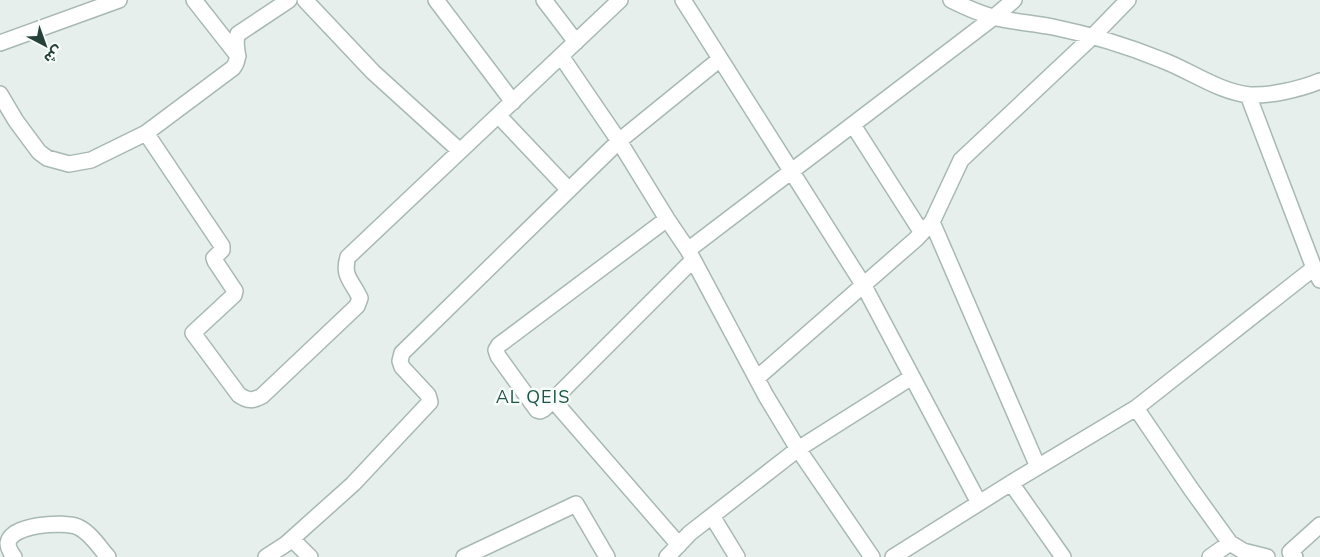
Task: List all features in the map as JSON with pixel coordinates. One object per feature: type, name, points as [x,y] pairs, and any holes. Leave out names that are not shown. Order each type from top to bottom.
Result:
[{"type":"street","points":[[0,43],[118,0]]},
{"type":"street","points":[[194,0],[238,57]]},
{"type":"street","points":[[0,94],[16,122],[39,152],[47,158],[69,164],[91,160],[146,133],[233,68],[237,63],[238,57],[236,39],[238,34],[289,0]]},
{"type":"street","points":[[305,0],[373,72],[460,151]]},
{"type":"street","points":[[436,0],[513,102]]},
{"type":"street","points":[[544,0],[576,42]]},
{"type":"street","points":[[146,133],[222,246],[222,250],[214,258],[235,291],[234,295],[193,333],[239,395],[245,399],[254,400],[262,396],[358,306],[360,298],[346,274],[345,265],[348,257],[620,0]]},
{"type":"street","points":[[683,0],[864,286],[978,504]]},
{"type":"street","points":[[951,0],[994,18],[1055,27],[1092,37],[1162,60],[1222,87],[1248,94],[1266,95],[1312,85],[1320,81]]},
{"type":"street","points":[[667,219],[499,344],[496,350],[498,356],[538,410],[542,411],[553,400],[691,255],[792,171],[994,18],[1014,0]]},
{"type":"street","points":[[757,378],[896,259],[927,227],[961,160],[1092,37],[1128,0]]},
{"type":"street","points":[[561,56],[619,141],[691,255],[798,450],[872,557]]},
{"type":"street","points":[[266,557],[292,538],[353,484],[430,402],[428,395],[402,367],[400,361],[402,353],[619,141],[720,59]]},
{"type":"street","points":[[893,557],[1136,408],[1317,274],[1248,94]]},
{"type":"street","points":[[498,115],[569,190]]},
{"type":"street","points":[[853,125],[927,227],[1038,467]]},
{"type":"street","points":[[667,557],[690,533],[798,450],[912,376]]},
{"type":"street","points":[[553,400],[679,545]]},
{"type":"street","points":[[1136,408],[1230,543],[1243,551],[1267,557]]},
{"type":"street","points":[[1011,483],[1063,557]]},
{"type":"street","points":[[464,557],[576,504],[607,557]]},
{"type":"street","points":[[712,516],[737,557]]},
{"type":"street","points":[[14,557],[8,543],[10,538],[17,532],[49,523],[63,523],[78,527],[88,533],[108,557]]},
{"type":"street","points":[[1272,557],[1292,555],[1320,525]]},
{"type":"street","points":[[292,538],[310,557]]},
{"type":"street","points":[[1210,557],[1230,543]]},
{"type":"district","name":"AL QEIS","points":[[533,397]]}]
